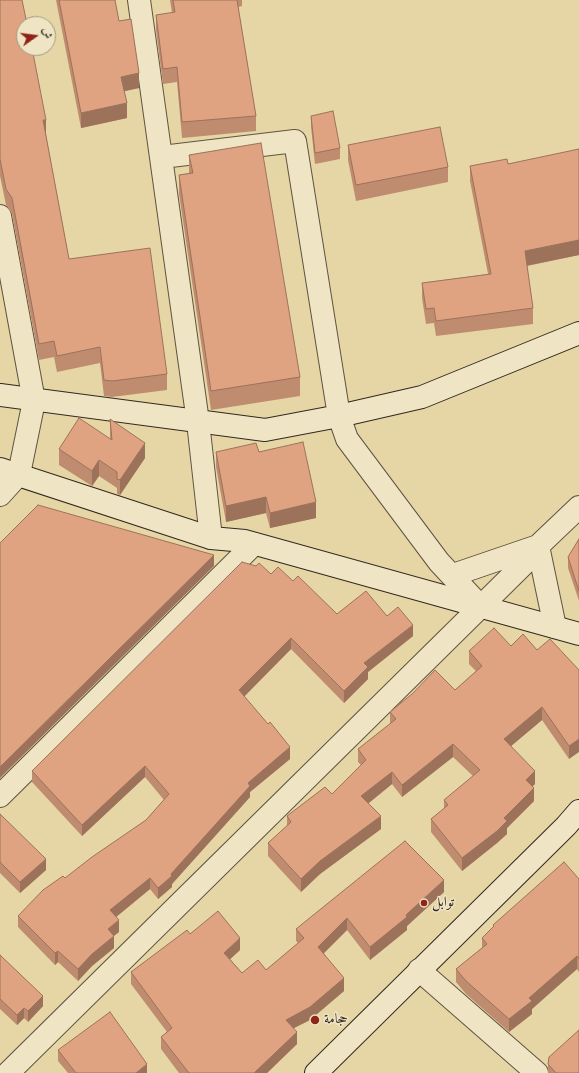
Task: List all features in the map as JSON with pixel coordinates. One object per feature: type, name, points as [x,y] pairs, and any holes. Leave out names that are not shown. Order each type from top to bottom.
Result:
[{"type":"street","points":[[139,0],[198,422],[211,538]]},
{"type":"street","points":[[162,157],[295,142],[340,416],[346,439],[439,562],[453,575],[480,606]]},
{"type":"street","points":[[0,216],[34,401],[10,471],[0,495]]},
{"type":"street","points":[[0,395],[34,401],[264,430],[340,416],[422,398],[579,334]]},
{"type":"street","points":[[10,471],[211,538],[245,541],[579,634]]},
{"type":"street","points":[[8,1073],[532,556],[538,546],[579,507]]},
{"type":"street","points":[[0,796],[254,544]]},
{"type":"street","points":[[453,575],[538,546]]},
{"type":"street","points":[[538,546],[555,627]]},
{"type":"street","points":[[316,1073],[419,970],[575,824]]},
{"type":"street","points":[[419,970],[537,1073]]},
{"type":"building","points":[[0,0],[22,0],[25,16],[16,16],[16,56],[34,56],[46,120],[43,120],[69,259],[150,248],[167,374],[112,381],[104,380],[100,347],[57,356],[54,341],[39,344],[12,198],[6,189],[0,159]]},
{"type":"building","points":[[59,0],[115,0],[119,21],[131,19],[139,73],[121,77],[127,103],[81,113]]},
{"type":"building","points":[[173,0],[237,0],[256,116],[182,122],[177,67],[163,69],[156,15],[175,12]]},
{"type":"building","points":[[333,111],[340,148],[315,153],[311,116]]},
{"type":"building","points":[[440,127],[448,167],[356,185],[348,145]]},
{"type":"building","points":[[261,143],[300,377],[211,391],[179,175],[193,173],[189,155]]},
{"type":"building","points":[[579,149],[579,240],[525,251],[533,308],[436,321],[434,308],[426,309],[422,283],[491,274],[470,166],[507,159],[508,164]]},
{"type":"building","points":[[79,418],[112,440],[110,419],[145,443],[120,480],[117,479],[117,472],[99,460],[92,471],[59,449]]},
{"type":"building","points":[[303,442],[316,502],[270,513],[266,497],[226,506],[216,452],[256,443],[259,452]]},
{"type":"building","points":[[38,505],[214,555],[0,767],[0,543]]},
{"type":"building","points":[[579,539],[579,591],[568,557]]},
{"type":"building","points":[[242,562],[256,566],[259,563],[271,574],[278,567],[293,581],[298,576],[337,614],[366,591],[387,616],[398,607],[413,625],[364,663],[368,667],[344,691],[291,638],[239,690],[268,724],[270,722],[290,747],[248,783],[250,786],[171,874],[172,876],[158,888],[150,878],[110,910],[119,920],[108,929],[114,936],[92,954],[78,969],[58,951],[55,953],[18,916],[43,890],[63,876],[65,878],[92,857],[146,820],[169,794],[145,766],[82,825],[32,771]]},
{"type":"building","points":[[494,628],[511,646],[523,634],[537,650],[550,639],[579,670],[579,739],[569,746],[542,707],[504,739],[535,771],[526,780],[534,788],[504,818],[507,821],[497,831],[462,858],[431,819],[448,805],[444,800],[480,770],[453,744],[402,785],[392,772],[361,796],[381,816],[320,861],[301,879],[268,843],[291,822],[287,816],[325,787],[332,794],[366,760],[358,749],[396,719],[390,712],[412,694],[435,670],[455,690],[482,666],[469,651]]},
{"type":"building","points":[[0,814],[46,859],[20,882],[0,862]]},
{"type":"building","points":[[405,841],[444,880],[406,915],[407,917],[370,947],[347,918],[318,947],[344,978],[310,1007],[286,1020],[297,1032],[254,1073],[189,1073],[161,1037],[172,1028],[131,972],[187,930],[190,934],[218,911],[240,938],[224,953],[242,973],[258,960],[266,970],[304,938],[296,929]]},
{"type":"building","points":[[564,862],[579,879],[579,959],[577,956],[529,998],[532,1001],[509,1019],[466,981],[456,969],[487,944],[482,938],[494,926],[493,925]]},
{"type":"building","points":[[0,955],[43,996],[28,1011],[24,1008],[17,1015],[0,999]]},
{"type":"building","points":[[110,1012],[147,1064],[136,1073],[76,1073],[58,1050]]},
{"type":"building","points":[[579,1030],[579,1073],[556,1073],[548,1064],[549,1057]]},
{"type":"place","name":"توابل","points":[[424,903]]},
{"type":"place","name":"حجامة","points":[[315,1020]]}]
